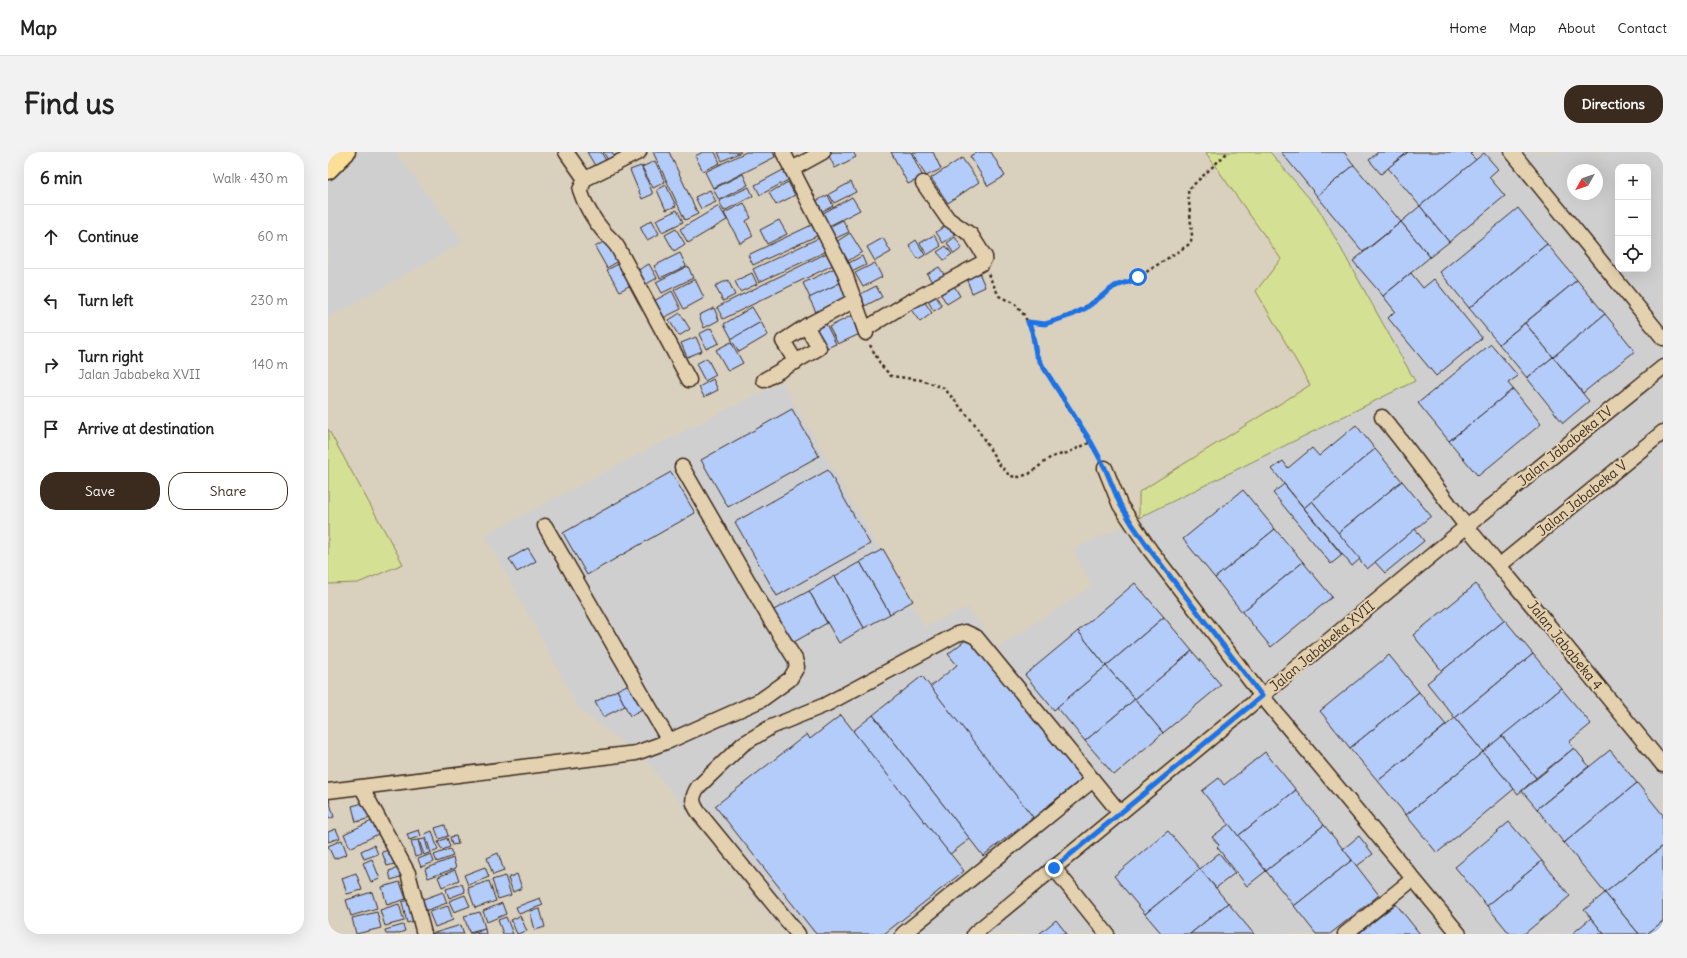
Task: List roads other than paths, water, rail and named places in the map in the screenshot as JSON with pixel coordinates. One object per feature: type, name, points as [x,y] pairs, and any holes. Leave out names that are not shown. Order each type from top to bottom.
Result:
[{"type":"main road","points":[[328,170],[346,152]]},
{"type":"street","points":[[566,152],[584,180]]},
{"type":"street","points":[[639,152],[584,180],[580,190],[588,210],[603,231],[613,239],[689,380]]},
{"type":"street","points":[[783,152],[844,271],[865,331],[906,304],[982,263],[985,257],[971,235],[948,219],[923,183]]},
{"type":"street","points":[[792,169],[822,152]]},
{"type":"street","points":[[1512,152],[1663,338]]},
{"type":"street","points":[[796,362],[783,341],[806,326],[855,300]]},
{"type":"street","points":[[764,380],[819,348],[806,326]]},
{"type":"street","name":"Jalan Jababeka IV","points":[[1467,526],[1663,367]]},
{"type":"street","name":"Jalan Jababeka 4","points":[[1382,417],[1403,441],[1467,526],[1663,765]]},
{"type":"street","name":"Jalan Jababeka V","points":[[1500,565],[1661,437]]},
{"type":"street","points":[[328,791],[636,753],[669,741],[761,700],[790,679],[797,667],[795,659],[770,619],[682,467]]},
{"type":"street","points":[[1105,468],[1120,504],[1150,550],[1262,696],[1459,934]]},
{"type":"street","points":[[545,526],[669,741]]},
{"type":"street","name":"Jalan Jababeka XVII","points":[[974,934],[1467,526]]},
{"type":"street","points":[[798,934],[699,813],[692,799],[698,788],[743,744],[771,727],[825,704],[957,634],[966,632],[976,637],[1120,813]]},
{"type":"street","points":[[904,934],[1093,780]]},
{"type":"street","points":[[362,788],[408,873],[424,934]]},
{"type":"street","points":[[1054,868],[1107,934]]},
{"type":"street","points":[[1345,934],[1413,879]]}]
